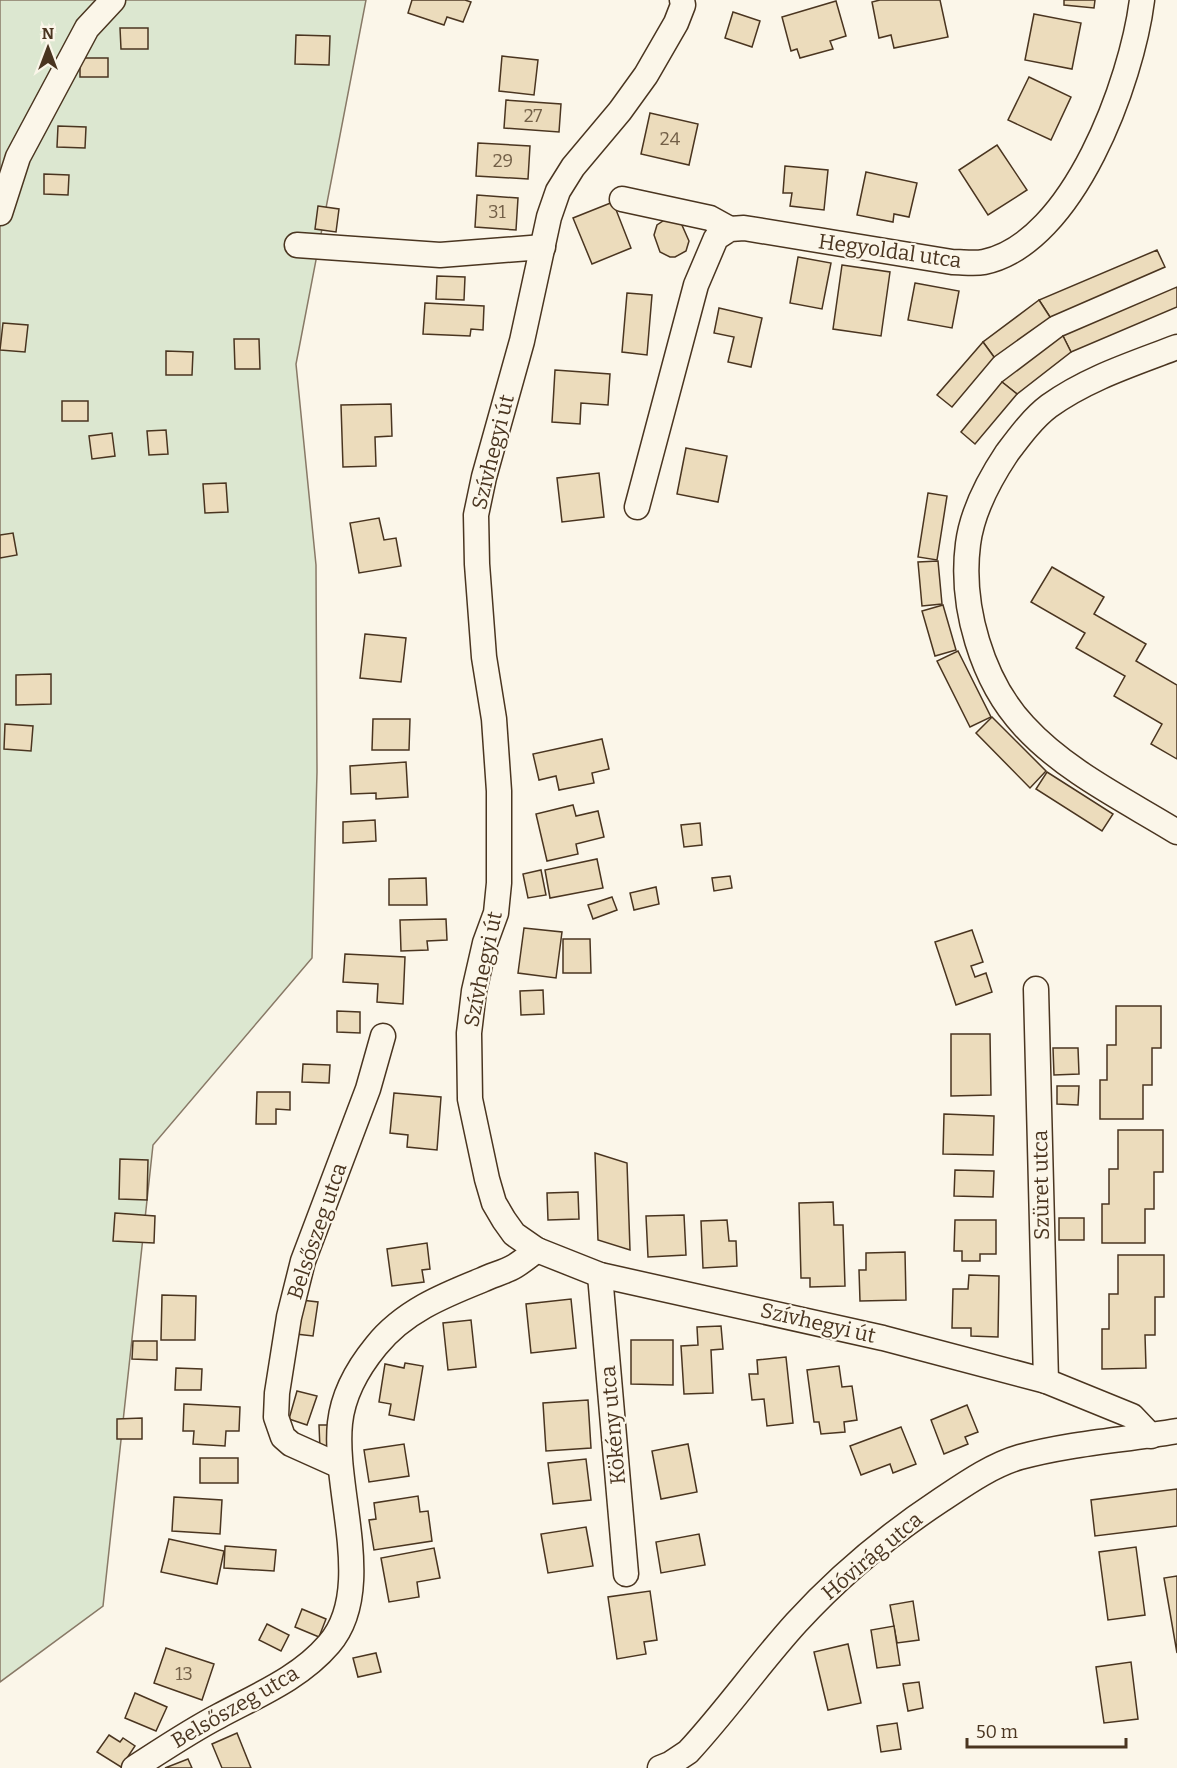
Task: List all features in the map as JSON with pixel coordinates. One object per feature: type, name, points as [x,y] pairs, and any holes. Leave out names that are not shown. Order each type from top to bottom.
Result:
[{"type":"street","points":[[0,213],[18,157],[87,28],[113,0]]},
{"type":"street","name":"Szívhegyi út","points":[[682,0],[683,5],[676,23],[646,75],[620,111],[573,167],[558,191],[549,217],[522,341],[484,477],[476,515],[484,657],[495,729],[499,791],[499,883],[496,913],[485,943],[474,992],[469,1033],[470,1099],[494,1203],[514,1234],[537,1250],[600,1275],[883,1338],[1046,1381],[1132,1416],[1151,1436]]},
{"type":"street","name":"Hegyoldal utca","points":[[622,199],[710,218],[730,229],[744,228],[952,262],[984,262],[1026,242],[1048,221],[1084,172],[1110,116],[1122,80],[1142,0]]},
{"type":"street","points":[[637,507],[696,285],[716,238],[730,229]]},
{"type":"street","points":[[297,245],[440,255],[543,247]]},
{"type":"street","points":[[1177,347],[1086,382],[1047,407],[1019,437],[992,476],[979,506],[968,544],[967,582],[972,620],[982,658],[999,695],[1024,727],[1056,755],[1083,774],[1177,831]]},
{"type":"street","name":"Szüret utca","points":[[1036,989],[1046,1381]]},
{"type":"street","name":"Belsőszeg utca","points":[[340,1466],[291,1444],[282,1437],[276,1418],[277,1393],[289,1317],[303,1261],[368,1089],[383,1036]]},
{"type":"street","name":"Belsőszeg utca","points":[[135,1768],[217,1717],[292,1676],[312,1661],[339,1631],[351,1595],[349,1539],[340,1466],[340,1423],[350,1386],[364,1362],[382,1339],[393,1327],[413,1312],[442,1296],[514,1266],[537,1250]]},
{"type":"street","name":"Kökény utca","points":[[600,1275],[626,1574]]},
{"type":"street","name":"Hóvirág utca","points":[[660,1768],[688,1752],[796,1623],[851,1569],[898,1529],[984,1473],[1018,1457],[1177,1431]]},
{"type":"green space","points":[[0,0],[366,0],[296,364],[316,565],[317,772],[312,958],[153,1145],[103,1606],[0,1682]]},
{"type":"building","points":[[412,0],[471,2],[463,22],[447,17],[444,25],[408,13]]},
{"type":"building","points":[[940,0],[948,37],[894,48],[891,35],[879,38],[872,2]]},
{"type":"building","points":[[1064,0],[1095,0],[1094,8],[1064,5]]},
{"type":"building","points":[[836,1],[846,36],[830,41],[833,49],[800,58],[797,49],[791,51],[782,17]]},
{"type":"building","points":[[733,12],[760,21],[752,47],[725,38]]},
{"type":"building","points":[[1034,14],[1081,23],[1072,69],[1025,60]]},
{"type":"building","points":[[120,28],[148,28],[148,49],[121,49]]},
{"type":"building","points":[[296,35],[330,36],[329,65],[295,64]]},
{"type":"building","points":[[502,56],[538,60],[534,95],[499,91]]},
{"type":"building","points":[[80,58],[108,58],[108,77],[80,77]]},
{"type":"building","points":[[1029,77],[1071,97],[1051,140],[1008,120]]},
{"type":"building","points":[[506,100],[561,104],[559,132],[504,128]]},
{"type":"building","points":[[650,113],[698,124],[689,165],[641,154]]},
{"type":"building","points":[[58,126],[86,127],[85,148],[57,147]]},
{"type":"building","points":[[478,143],[530,146],[528,179],[476,176]]},
{"type":"building","points":[[997,145],[1027,190],[988,215],[959,170]]},
{"type":"building","points":[[785,166],[828,170],[824,210],[790,206],[792,193],[783,193]]},
{"type":"building","points":[[866,172],[917,183],[909,217],[894,214],[893,222],[857,215]]},
{"type":"building","points":[[44,174],[69,175],[68,195],[44,194]]},
{"type":"building","points":[[477,195],[518,198],[516,230],[475,227]]},
{"type":"building","points":[[613,202],[631,248],[592,264],[573,218]]},
{"type":"building","points":[[318,206],[339,209],[336,232],[315,229]]},
{"type":"building","points":[[666,219],[681,223],[689,241],[686,251],[675,257],[660,252],[654,235],[657,225]]},
{"type":"building","points":[[1157,250],[1165,267],[1050,317],[1039,300]]},
{"type":"building","points":[[798,257],[831,263],[822,309],[790,303]]},
{"type":"building","points":[[842,265],[890,272],[881,336],[833,329]]},
{"type":"building","points":[[437,276],[465,277],[464,300],[436,299]]},
{"type":"building","points":[[915,283],[959,291],[952,328],[908,320]]},
{"type":"building","points":[[1177,287],[1177,307],[1071,352],[1063,336]]},
{"type":"building","points":[[627,293],[652,295],[647,355],[622,352]]},
{"type":"building","points":[[1039,300],[1050,317],[994,357],[983,342]]},
{"type":"building","points":[[425,303],[484,306],[483,330],[471,329],[470,336],[423,334]]},
{"type":"building","points":[[719,308],[762,318],[751,367],[728,362],[734,337],[714,333]]},
{"type":"building","points":[[3,323],[28,325],[25,352],[0,350]]},
{"type":"building","points":[[1063,336],[1071,352],[1017,394],[1002,382]]},
{"type":"building","points":[[234,339],[259,339],[260,369],[235,369]]},
{"type":"building","points":[[983,342],[994,357],[952,407],[937,395]]},
{"type":"building","points":[[166,351],[193,352],[192,375],[166,375]]},
{"type":"building","points":[[555,370],[610,374],[608,405],[581,403],[580,424],[552,422]]},
{"type":"building","points":[[1002,382],[1017,394],[975,444],[961,432]]},
{"type":"building","points":[[62,401],[88,401],[88,421],[62,421]]},
{"type":"building","points":[[391,404],[392,436],[375,437],[376,466],[343,467],[341,405]]},
{"type":"building","points":[[166,430],[168,454],[149,455],[147,431]]},
{"type":"building","points":[[112,433],[115,456],[92,459],[89,436]]},
{"type":"building","points":[[686,448],[727,456],[718,502],[677,494]]},
{"type":"building","points":[[599,473],[604,517],[562,522],[557,478]]},
{"type":"building","points":[[226,483],[228,512],[205,513],[203,484]]},
{"type":"building","points":[[928,493],[947,496],[937,560],[918,557]]},
{"type":"building","points":[[379,518],[384,540],[396,538],[401,566],[359,573],[350,523]]},
{"type":"building","points":[[13,533],[17,555],[0,558],[0,535]]},
{"type":"building","points":[[938,561],[942,604],[922,606],[918,562]]},
{"type":"building","points":[[1052,567],[1104,597],[1094,614],[1146,644],[1136,661],[1177,685],[1177,759],[1151,744],[1162,724],[1114,696],[1125,676],[1076,648],[1085,633],[1031,602]]},
{"type":"building","points":[[943,605],[956,650],[935,656],[922,611]]},
{"type":"building","points":[[365,634],[406,638],[401,682],[360,678]]},
{"type":"building","points":[[958,651],[991,717],[970,727],[937,661]]},
{"type":"building","points":[[51,674],[51,704],[16,705],[16,675]]},
{"type":"building","points":[[992,717],[1046,771],[1030,788],[976,733]]},
{"type":"building","points":[[373,719],[410,719],[409,750],[372,750]]},
{"type":"building","points":[[5,724],[33,726],[31,751],[4,749]]},
{"type":"building","points":[[602,739],[609,769],[592,773],[594,783],[559,790],[556,776],[539,780],[533,754]]},
{"type":"building","points":[[406,762],[408,797],[376,799],[376,793],[351,794],[350,766]]},
{"type":"building","points":[[1047,772],[1113,814],[1102,831],[1036,789]]},
{"type":"building","points":[[573,805],[576,816],[598,811],[604,837],[576,844],[578,854],[547,861],[536,814]]},
{"type":"building","points":[[375,820],[376,841],[343,843],[343,822]]},
{"type":"building","points":[[700,823],[702,845],[684,847],[681,825]]},
{"type":"building","points":[[597,859],[603,888],[550,898],[545,870]]},
{"type":"building","points":[[541,870],[546,895],[528,898],[523,874]]},
{"type":"building","points":[[730,876],[732,888],[714,891],[712,878]]},
{"type":"building","points":[[426,878],[427,905],[389,905],[389,879]]},
{"type":"building","points":[[656,887],[659,904],[634,910],[630,893]]},
{"type":"building","points":[[612,897],[617,910],[593,919],[588,905]]},
{"type":"building","points":[[446,919],[447,940],[427,941],[428,950],[401,951],[400,920]]},
{"type":"building","points":[[524,928],[562,932],[556,978],[518,973]]},
{"type":"building","points":[[972,930],[983,962],[971,966],[975,977],[986,973],[992,992],[956,1005],[935,942]]},
{"type":"building","points":[[563,939],[590,939],[591,973],[563,973]]},
{"type":"building","points":[[345,954],[405,957],[403,1004],[377,1002],[378,984],[343,982]]},
{"type":"building","points":[[543,990],[544,1014],[521,1015],[520,991]]},
{"type":"building","points":[[1116,1006],[1161,1006],[1161,1048],[1152,1048],[1152,1085],[1143,1085],[1143,1119],[1100,1119],[1100,1080],[1107,1080],[1107,1045],[1116,1045]]},
{"type":"building","points":[[337,1011],[360,1012],[360,1033],[337,1032]]},
{"type":"building","points":[[951,1034],[990,1034],[991,1095],[951,1096]]},
{"type":"building","points":[[1053,1048],[1078,1048],[1079,1074],[1054,1075]]},
{"type":"building","points":[[303,1064],[330,1065],[329,1083],[302,1082]]},
{"type":"building","points":[[1057,1086],[1079,1086],[1078,1105],[1057,1104]]},
{"type":"building","points":[[257,1092],[290,1092],[290,1110],[276,1109],[276,1124],[256,1124]]},
{"type":"building","points":[[394,1093],[441,1097],[437,1150],[407,1147],[408,1135],[390,1133]]},
{"type":"building","points":[[944,1114],[994,1116],[993,1155],[943,1154]]},
{"type":"building","points":[[1118,1130],[1163,1130],[1163,1172],[1154,1172],[1154,1209],[1145,1209],[1145,1243],[1102,1243],[1102,1204],[1109,1204],[1109,1169],[1118,1169]]},
{"type":"building","points":[[595,1153],[627,1163],[630,1250],[598,1240]]},
{"type":"building","points":[[120,1159],[148,1160],[147,1200],[119,1199]]},
{"type":"building","points":[[955,1170],[994,1171],[993,1197],[954,1196]]},
{"type":"building","points":[[578,1192],[579,1219],[548,1220],[547,1193]]},
{"type":"building","points":[[833,1202],[834,1225],[843,1225],[845,1286],[810,1287],[810,1278],[801,1278],[799,1203]]},
{"type":"building","points":[[115,1213],[155,1216],[154,1243],[113,1241]]},
{"type":"building","points":[[684,1215],[686,1255],[648,1257],[646,1216]]},
{"type":"building","points":[[1059,1218],[1084,1218],[1084,1240],[1059,1240]]},
{"type":"building","points":[[727,1220],[729,1241],[736,1241],[737,1266],[703,1268],[701,1221]]},
{"type":"building","points":[[955,1220],[996,1220],[996,1254],[980,1254],[980,1261],[962,1261],[962,1251],[954,1251]]},
{"type":"building","points":[[427,1243],[430,1269],[422,1270],[424,1282],[392,1286],[387,1249]]},
{"type":"building","points":[[905,1252],[906,1300],[860,1301],[859,1270],[866,1270],[866,1253]]},
{"type":"building","points":[[1118,1255],[1164,1255],[1164,1297],[1155,1297],[1155,1335],[1145,1335],[1146,1368],[1102,1369],[1102,1329],[1109,1329],[1109,1294],[1118,1294]]},
{"type":"building","points":[[969,1275],[999,1276],[998,1337],[971,1336],[971,1328],[952,1328],[953,1289],[968,1289]]},
{"type":"building","points":[[162,1295],[196,1296],[195,1340],[161,1340]]},
{"type":"building","points":[[571,1299],[576,1348],[531,1353],[526,1304]]},
{"type":"building","points":[[301,1300],[318,1302],[313,1336],[296,1334]]},
{"type":"building","points":[[471,1320],[476,1367],[448,1370],[443,1323]]},
{"type":"building","points":[[721,1326],[723,1349],[711,1350],[713,1393],[684,1394],[681,1346],[698,1345],[697,1327]]},
{"type":"building","points":[[631,1340],[673,1340],[673,1385],[631,1384]]},
{"type":"building","points":[[133,1341],[157,1341],[157,1360],[132,1359]]},
{"type":"building","points":[[786,1357],[793,1423],[767,1426],[764,1399],[752,1400],[749,1374],[758,1374],[757,1360]]},
{"type":"building","points":[[405,1363],[423,1366],[414,1420],[389,1415],[391,1404],[379,1402],[385,1364],[404,1368]]},
{"type":"building","points":[[839,1366],[842,1387],[852,1386],[857,1420],[844,1422],[845,1432],[821,1434],[819,1422],[814,1422],[807,1370]]},
{"type":"building","points":[[176,1368],[202,1369],[201,1390],[175,1390]]},
{"type":"building","points":[[297,1391],[317,1396],[307,1425],[289,1419]]},
{"type":"building","points":[[588,1400],[591,1448],[546,1451],[543,1403]]},
{"type":"building","points":[[184,1404],[240,1407],[239,1431],[226,1431],[225,1446],[193,1444],[194,1431],[183,1431]]},
{"type":"building","points":[[967,1405],[978,1432],[965,1437],[968,1444],[944,1454],[931,1420]]},
{"type":"building","points":[[142,1418],[142,1439],[117,1439],[117,1419]]},
{"type":"building","points":[[319,1425],[330,1425],[332,1450],[320,1449]]},
{"type":"building","points":[[901,1427],[916,1464],[893,1473],[890,1464],[861,1475],[850,1446]]},
{"type":"building","points":[[404,1444],[409,1476],[369,1482],[364,1450]]},
{"type":"building","points":[[688,1444],[697,1492],[661,1499],[652,1451]]},
{"type":"building","points":[[200,1458],[238,1458],[238,1483],[200,1483]]},
{"type":"building","points":[[586,1459],[591,1500],[553,1504],[548,1463]]},
{"type":"building","points":[[1177,1489],[1177,1526],[1095,1536],[1091,1500]]},
{"type":"building","points":[[418,1496],[420,1512],[428,1511],[432,1541],[374,1550],[369,1520],[376,1519],[374,1503]]},
{"type":"building","points":[[174,1497],[222,1500],[220,1534],[172,1531]]},
{"type":"building","points":[[586,1527],[593,1566],[548,1573],[541,1534]]},
{"type":"building","points":[[699,1534],[705,1565],[661,1573],[656,1542]]},
{"type":"building","points":[[169,1539],[224,1551],[217,1584],[161,1572]]},
{"type":"building","points":[[225,1546],[276,1550],[274,1571],[224,1568]]},
{"type":"building","points":[[1136,1547],[1145,1615],[1108,1620],[1099,1552]]},
{"type":"building","points":[[434,1548],[440,1578],[417,1582],[419,1597],[389,1602],[381,1558]]},
{"type":"building","points":[[1177,1576],[1177,1653],[1164,1578]]},
{"type":"building","points":[[650,1591],[657,1640],[644,1642],[646,1654],[617,1659],[608,1597]]},
{"type":"building","points":[[913,1601],[919,1640],[897,1643],[890,1605]]},
{"type":"building","points":[[302,1609],[326,1619],[319,1637],[295,1627]]},
{"type":"building","points":[[267,1624],[289,1635],[281,1651],[259,1640]]},
{"type":"building","points":[[894,1626],[900,1665],[877,1668],[871,1630]]},
{"type":"building","points":[[848,1644],[861,1703],[828,1710],[814,1652]]},
{"type":"building","points":[[166,1648],[214,1664],[202,1700],[154,1683]]},
{"type":"building","points":[[376,1653],[381,1672],[358,1677],[353,1658]]},
{"type":"building","points":[[1131,1662],[1138,1719],[1104,1723],[1096,1667]]},
{"type":"building","points":[[919,1682],[923,1708],[908,1711],[903,1684]]},
{"type":"building","points":[[135,1693],[167,1707],[156,1731],[125,1718]]},
{"type":"building","points":[[897,1723],[901,1749],[881,1752],[877,1726]]},
{"type":"building","points":[[237,1733],[251,1768],[222,1768],[212,1744]]},
{"type":"building","points":[[109,1735],[120,1742],[123,1738],[135,1746],[121,1767],[97,1752]]},
{"type":"building","points":[[188,1759],[192,1768],[165,1768]]}]
